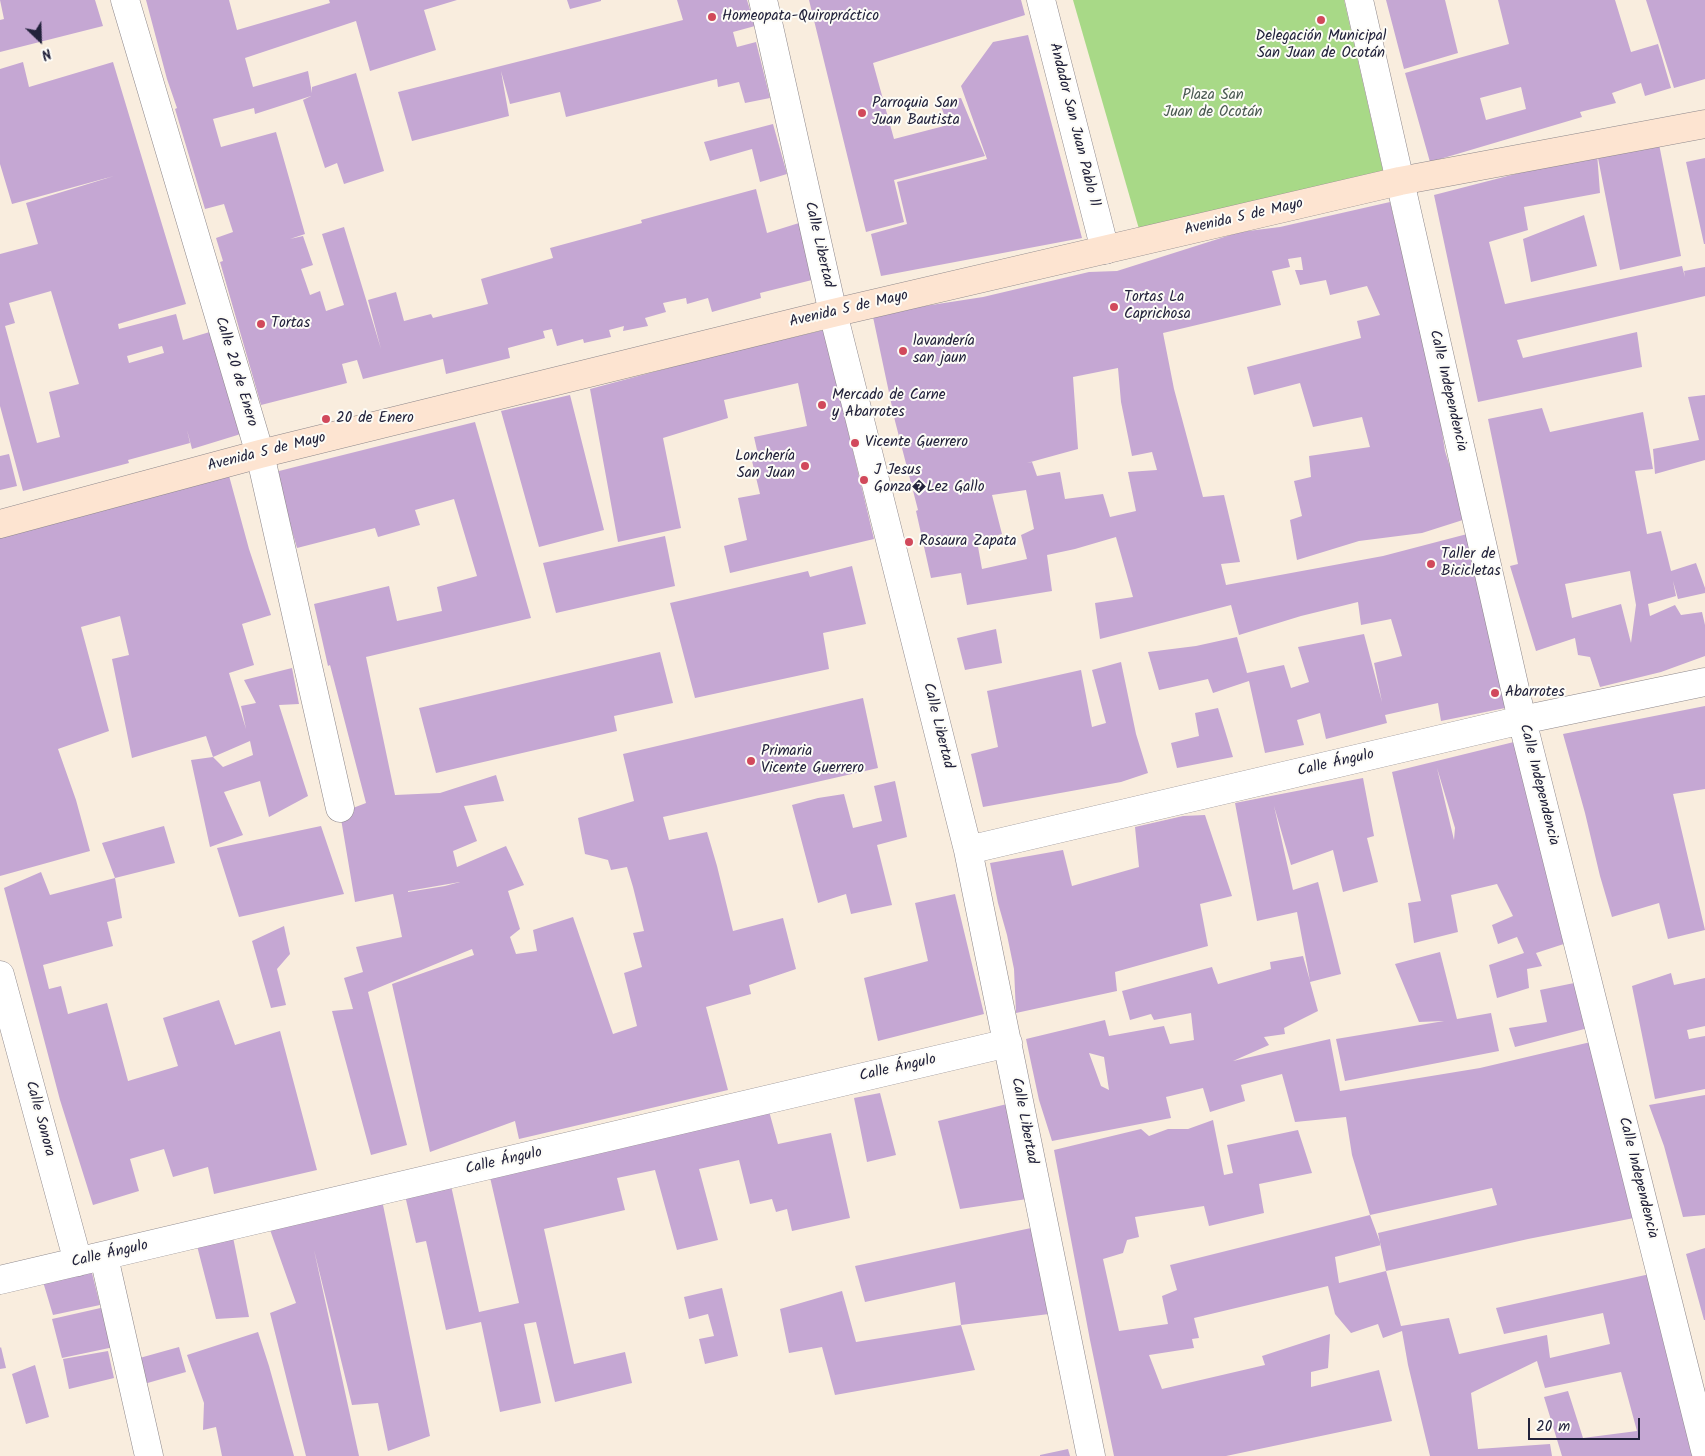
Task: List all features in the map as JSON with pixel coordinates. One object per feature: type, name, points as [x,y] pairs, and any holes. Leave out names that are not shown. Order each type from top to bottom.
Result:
[{"type":"main road","name":"Avenida 5 de Mayo","points":[[0,524],[260,454],[834,313],[1400,181],[1705,124]]},
{"type":"street","name":"Calle 20 de Enero","points":[[125,0],[260,454],[340,808]]},
{"type":"street","name":"Calle Libertad","points":[[763,0],[834,313],[968,850],[1091,1456]]},
{"type":"street","name":"Andador San Juan Pablo ll","points":[[1041,0],[1105,250]]},
{"type":"street","name":"Calle Independencia","points":[[1359,0],[1522,720],[1705,1450]]},
{"type":"street","name":"Calle Ángulo","points":[[968,850],[1522,720],[1705,682]]},
{"type":"street","name":"Calle Sonora","points":[[0,975],[91,1260],[149,1456]]},
{"type":"street","name":"Calle Ángulo","points":[[0,1280],[1008,1043]]},
{"type":"green space","name":"Plaza San Juan de Ocotán","points":[[1073,0],[1344,0],[1383,171],[1139,229]]},
{"type":"building","points":[[0,0],[95,0],[103,26],[0,52],[0,20],[4,19]]},
{"type":"building","points":[[146,0],[229,0],[237,30],[330,3],[329,0],[457,0],[424,10],[436,50],[370,71],[356,21],[245,58],[253,87],[308,71],[312,93],[312,87],[356,73],[384,171],[344,184],[337,163],[325,168],[303,100],[311,96],[255,114],[254,108],[213,119],[221,147],[276,132],[305,234],[290,239],[303,236],[313,265],[301,269],[310,295],[320,291],[326,311],[344,305],[322,234],[344,227],[381,349],[368,300],[396,292],[404,321],[431,314],[433,318],[488,304],[481,279],[553,258],[550,248],[642,223],[641,220],[756,189],[767,233],[799,223],[812,280],[760,293],[761,298],[712,312],[708,298],[687,304],[686,298],[663,303],[666,312],[645,318],[648,326],[623,331],[624,326],[609,330],[611,337],[584,343],[583,339],[557,346],[552,329],[543,331],[545,338],[508,348],[510,358],[446,374],[443,359],[363,379],[357,360],[342,364],[347,383],[261,405],[220,262],[223,261],[216,238],[233,232],[224,204],[205,209],[175,109],[177,108],[167,79]]},
{"type":"building","points":[[567,0],[601,0],[601,1],[570,9]]},
{"type":"building","points":[[677,0],[747,0],[755,26],[733,32],[737,47],[756,42],[770,98],[745,103],[739,82],[718,87],[717,79],[566,117],[560,92],[510,104],[501,71],[509,116],[412,141],[398,92],[683,20]]},
{"type":"building","name":"Parroquia San Juan Bautista","points":[[809,0],[1021,0],[1025,15],[873,63],[894,139],[948,125],[939,101],[961,98],[985,156],[894,180],[904,222],[866,232]]},
{"type":"building","points":[[1386,0],[1445,0],[1458,53],[1404,69]]},
{"type":"building","points":[[1498,0],[1615,0],[1631,52],[1658,44],[1671,88],[1645,96],[1641,83],[1612,93],[1616,103],[1580,112],[1582,117],[1430,162],[1405,73],[1509,44]],"holes":[[[1521,87],[1526,109],[1486,120],[1480,98]]]},
{"type":"building","points":[[1646,0],[1705,0],[1705,79],[1674,88]]},
{"type":"building","points":[[1028,35],[1082,238],[881,276],[871,234],[907,224],[897,182],[987,159],[961,86],[993,42]]},
{"type":"building","points":[[23,62],[29,87],[113,62],[186,304],[118,324],[119,329],[176,314],[183,340],[213,331],[244,433],[192,449],[187,430],[190,443],[128,460],[129,463],[23,491],[0,406],[0,254],[38,244],[26,203],[114,176],[12,204],[0,164],[0,69]],"holes":[[[51,291],[79,384],[49,392],[60,437],[37,443],[5,326],[15,323],[9,303]],[[162,346],[164,353],[129,363],[127,356]]]},
{"type":"building","points":[[773,124],[787,174],[760,182],[752,149],[710,161],[704,142]]},
{"type":"building","points":[[1658,139],[1681,256],[1620,270],[1597,153]]},
{"type":"building","points":[[1597,153],[1600,193],[1524,207],[1528,230],[1489,242],[1505,304],[1682,266],[1685,277],[1684,271],[1705,267],[1705,296],[1517,340],[1523,358],[1637,332],[1642,367],[1478,402],[1434,195]]},
{"type":"building","points":[[1705,158],[1705,244],[1704,244],[1686,162]]},
{"type":"building","points":[[1390,202],[1437,399],[1445,451],[1466,519],[1422,533],[1359,541],[1297,560],[1290,520],[1302,516],[1294,481],[1311,477],[1309,456],[1370,447],[1362,417],[1313,427],[1300,383],[1254,395],[1247,367],[1361,338],[1357,321],[1380,315],[1367,286],[1330,295],[1326,280],[1300,285],[1295,270],[1303,270],[1301,257],[1288,259],[1290,267],[1272,271],[1281,305],[1163,333],[1174,389],[1203,497],[1224,495],[1240,562],[1221,564],[1226,585],[1383,556],[1471,533],[1510,707],[1441,721],[1438,703],[1385,715],[1387,723],[1326,739],[1320,713],[1297,720],[1304,745],[1265,753],[1249,681],[1213,693],[1208,679],[1159,690],[1148,652],[1196,646],[1237,637],[1247,673],[1284,665],[1291,688],[1309,682],[1298,647],[1364,634],[1382,702],[1374,663],[1402,656],[1391,619],[1361,625],[1358,602],[1301,616],[1239,635],[1231,605],[1100,639],[1095,603],[1133,597],[1116,537],[1047,555],[1052,591],[967,605],[961,573],[931,578],[916,511],[918,510],[895,421],[873,317],[912,308],[983,297],[1089,272],[1117,271],[1240,232],[1280,227]],"holes":[[[1118,368],[1121,402],[1132,456],[1152,452],[1157,470],[1128,472],[1136,511],[1110,517],[1103,494],[1065,499],[1060,472],[1037,476],[1032,462],[1027,463],[1078,449],[1073,377]],[[1026,490],[1034,529],[1021,535],[1027,559],[982,569],[977,541],[1002,534],[992,495]]]},
{"type":"building","points":[[1584,215],[1597,266],[1531,282],[1523,239]]},
{"type":"building","points":[[824,330],[874,539],[730,573],[724,546],[747,540],[738,498],[760,494],[752,461],[759,459],[754,437],[807,426],[798,383],[724,400],[728,418],[663,438],[681,528],[618,542],[590,389],[713,356]]},
{"type":"building","points":[[570,395],[604,530],[539,547],[501,411]]},
{"type":"building","points":[[1705,395],[1705,460],[1655,474],[1653,449],[1699,440],[1688,397]]},
{"type":"building","points":[[1542,408],[1550,432],[1643,412],[1653,469],[1635,471],[1647,534],[1661,531],[1671,571],[1696,563],[1705,588],[1705,593],[1678,599],[1673,581],[1676,596],[1648,604],[1650,616],[1675,605],[1681,615],[1702,612],[1705,625],[1705,656],[1661,672],[1600,687],[1590,657],[1578,655],[1575,638],[1536,651],[1510,566],[1518,564],[1488,419]],"holes":[[[1630,571],[1636,605],[1631,643],[1621,604],[1572,618],[1565,584]]]},
{"type":"building","points":[[475,422],[531,618],[366,657],[395,795],[440,793],[496,775],[504,801],[464,806],[477,841],[453,851],[457,867],[506,846],[524,885],[508,891],[520,929],[510,937],[516,954],[537,951],[533,930],[573,917],[613,1034],[637,1026],[624,973],[642,967],[633,933],[644,931],[627,867],[611,870],[608,860],[585,854],[578,818],[634,801],[623,754],[863,698],[878,768],[663,817],[669,840],[707,832],[733,931],[783,918],[796,969],[749,985],[751,994],[706,1007],[728,1090],[519,1139],[515,1121],[430,1152],[392,984],[474,955],[472,949],[368,992],[407,1145],[371,1155],[332,1011],[353,1009],[344,978],[363,972],[356,947],[402,937],[393,894],[355,902],[340,813],[366,803],[330,665],[328,666],[314,604],[389,586],[397,621],[442,611],[437,587],[477,576],[454,499],[415,510],[420,525],[378,537],[375,528],[297,548],[275,472]],"holes":[[[460,882],[445,886],[408,892]]]},
{"type":"building","points":[[9,454],[17,486],[0,490],[0,456]]},
{"type":"building","points":[[228,472],[249,549],[271,615],[242,624],[254,665],[229,673],[246,729],[241,706],[256,703],[244,680],[292,668],[299,704],[279,705],[308,796],[269,817],[260,781],[224,792],[243,835],[210,847],[191,760],[213,757],[206,736],[132,758],[112,659],[129,655],[120,616],[81,627],[109,731],[58,749],[76,800],[90,851],[0,876],[0,534]],"holes":[[[250,741],[253,755],[223,767],[213,757]]]},
{"type":"building","points":[[665,536],[675,586],[556,613],[543,563]]},
{"type":"building","points":[[852,566],[866,624],[823,633],[829,669],[695,698],[670,603],[808,571],[810,577]]},
{"type":"building","points":[[996,629],[1002,663],[965,670],[957,638]]},
{"type":"building","points":[[660,652],[673,703],[614,716],[617,731],[436,773],[419,708]]},
{"type":"building","points":[[1121,662],[1136,734],[1148,773],[1121,782],[983,807],[971,754],[998,747],[987,691],[1081,670],[1092,727],[1106,723],[1092,670]]},
{"type":"building","points":[[1705,706],[1705,789],[1673,794],[1705,930],[1668,939],[1659,903],[1612,917],[1563,734]]},
{"type":"building","points":[[1218,708],[1233,757],[1177,768],[1171,743],[1199,736],[1195,713]]},
{"type":"building","points":[[1522,740],[1570,942],[1536,953],[1542,966],[1527,969],[1529,988],[1497,998],[1489,965],[1524,953],[1517,937],[1498,944],[1492,925],[1513,916],[1497,884],[1451,895],[1458,932],[1414,943],[1408,903],[1421,901],[1392,772]],"holes":[[[1437,768],[1455,828],[1454,840]]]},
{"type":"building","points":[[1363,778],[1374,836],[1367,838],[1378,882],[1343,892],[1333,850],[1291,865],[1274,806],[1293,890],[1318,882],[1341,974],[1310,982],[1318,1011],[1284,1028],[1285,1034],[1264,1037],[1269,1045],[1233,1061],[1330,1039],[1340,1091],[1480,1068],[1595,1041],[1639,1217],[1528,1239],[1386,1271],[1378,1233],[1497,1205],[1492,1188],[1370,1215],[1352,1155],[1346,1117],[1295,1122],[1282,1074],[1241,1085],[1245,1101],[1210,1112],[1203,1088],[1166,1097],[1171,1118],[1052,1141],[1039,1100],[1026,1039],[1105,1020],[1109,1036],[1164,1026],[1170,1044],[1194,1040],[1191,1013],[1154,1020],[1151,1014],[1130,1020],[1122,991],[1212,967],[1218,984],[1271,969],[1270,962],[1303,956],[1310,981],[1297,912],[1257,921],[1235,803]],"holes":[[[1089,1053],[1104,1057],[1109,1090],[1101,1086]]]},
{"type":"building","points":[[895,781],[907,837],[877,845],[892,905],[851,914],[846,894],[818,903],[792,805],[844,794],[853,828],[882,821],[874,786]]},
{"type":"building","points":[[1205,815],[1232,896],[1200,904],[1208,946],[1115,972],[1117,991],[1016,1013],[1014,969],[990,863],[1063,850],[1072,886],[1139,867],[1135,827],[1183,816]]},
{"type":"building","points":[[164,826],[175,863],[115,878],[102,843]]},
{"type":"building","points":[[321,826],[344,894],[239,917],[217,848]]},
{"type":"building","points":[[41,872],[50,895],[115,878],[122,918],[107,922],[113,946],[43,965],[49,989],[61,986],[68,1014],[107,1003],[128,1081],[178,1066],[163,1018],[219,1000],[235,1045],[280,1031],[317,1170],[214,1194],[208,1167],[173,1177],[164,1149],[130,1159],[139,1191],[93,1205],[60,1100],[4,888]]},
{"type":"building","points":[[955,894],[984,1014],[878,1041],[864,978],[928,961],[915,903]]},
{"type":"building","points":[[284,926],[290,954],[277,969],[286,1005],[271,1008],[252,941]]},
{"type":"building","points":[[1440,952],[1457,1019],[1491,1013],[1499,1051],[1345,1081],[1336,1039],[1444,1021],[1419,1022],[1395,964]]},
{"type":"building","points":[[1671,973],[1674,985],[1705,978],[1705,1026],[1687,1030],[1689,1039],[1705,1036],[1705,1089],[1655,1099],[1632,986]]},
{"type":"building","points":[[1579,982],[1592,1027],[1515,1047],[1509,1028],[1547,1022],[1540,990]]},
{"type":"building","points":[[880,1093],[896,1155],[867,1162],[854,1098]]},
{"type":"building","points":[[1705,1095],[1705,1215],[1683,1217],[1664,1146],[1649,1105]]},
{"type":"building","points":[[1011,1103],[1027,1199],[960,1209],[938,1121]]},
{"type":"building","points":[[769,1111],[778,1144],[831,1133],[850,1218],[792,1231],[787,1209],[776,1212],[772,1199],[750,1204],[739,1160],[699,1169],[718,1240],[677,1250],[655,1170],[617,1178],[625,1210],[544,1229],[574,1364],[625,1352],[632,1383],[555,1402],[536,1322],[524,1324],[541,1403],[500,1412],[481,1322],[446,1330],[426,1241],[416,1243],[404,1191],[450,1181],[479,1312],[519,1303],[489,1173]]},
{"type":"building","points":[[1213,1120],[1224,1175],[1233,1173],[1227,1145],[1298,1130],[1312,1173],[1259,1184],[1264,1213],[1209,1226],[1204,1206],[1135,1217],[1139,1237],[1127,1240],[1123,1253],[1103,1259],[1119,1331],[1168,1324],[1162,1296],[1177,1290],[1170,1265],[1370,1215],[1381,1245],[1335,1257],[1339,1283],[1386,1271],[1401,1326],[1449,1318],[1459,1354],[1547,1335],[1550,1358],[1610,1344],[1603,1313],[1504,1334],[1496,1308],[1650,1274],[1694,1456],[1562,1456],[1544,1397],[1568,1391],[1583,1438],[1637,1431],[1621,1372],[1545,1388],[1537,1361],[1471,1393],[1478,1449],[1550,1444],[1552,1456],[1430,1456],[1408,1365],[1402,1331],[1383,1338],[1378,1324],[1351,1333],[1335,1314],[1328,1286],[1194,1318],[1199,1338],[1192,1339],[1194,1348],[1149,1355],[1162,1389],[1265,1365],[1262,1356],[1330,1334],[1328,1368],[1311,1372],[1311,1387],[1379,1370],[1392,1421],[1226,1456],[1114,1456],[1054,1150],[1141,1129],[1149,1136],[1168,1129],[1188,1129]]},
{"type":"building","points":[[382,1200],[430,1436],[388,1451],[378,1403],[352,1405],[314,1250],[359,1456],[306,1456],[270,1313],[296,1303],[269,1227]]},
{"type":"building","points":[[1031,1228],[1049,1314],[961,1325],[955,1282],[865,1302],[855,1266]]},
{"type":"building","points":[[233,1237],[249,1317],[216,1319],[196,1242]]},
{"type":"building","points":[[1705,1248],[1705,1320],[1704,1320],[1686,1254]]},
{"type":"building","points":[[90,1265],[100,1305],[53,1315],[41,1275]]},
{"type":"building","points":[[722,1288],[738,1356],[705,1364],[699,1339],[714,1336],[708,1314],[689,1319],[684,1297]]},
{"type":"building","points":[[842,1291],[856,1342],[961,1325],[975,1370],[835,1395],[822,1347],[789,1353],[780,1309]]},
{"type":"building","points":[[105,1307],[114,1347],[62,1358],[52,1319]]},
{"type":"building","points":[[258,1332],[294,1456],[222,1456],[216,1427],[203,1430],[204,1403],[187,1355]]},
{"type":"building","points":[[179,1347],[186,1372],[144,1384],[136,1359]]},
{"type":"building","points":[[0,1348],[6,1368],[0,1369]]},
{"type":"building","points":[[108,1351],[114,1378],[69,1389],[63,1359]]},
{"type":"building","points":[[35,1365],[49,1417],[26,1424],[12,1374]]},
{"type":"building","points":[[1068,1449],[1070,1456],[1040,1456],[1040,1455]]},
{"type":"place","name":"Homeopata-Quiropráctico","points":[[712,17]]},
{"type":"place","name":"Delegación Municipal San Juan de Ocotán","points":[[1321,20]]},
{"type":"place","name":"Parroquia San Juan Bautista","points":[[862,113]]},
{"type":"place","name":"Tortas La Caprichosa","points":[[1114,307]]},
{"type":"place","name":"Tortas","points":[[261,324]]},
{"type":"place","name":"lavandería san jaun","points":[[903,351]]},
{"type":"place","name":"Mercado de Carne y Abarrotes","points":[[822,405]]},
{"type":"place","name":"20 de Enero","points":[[326,419]]},
{"type":"place","name":"Vicente Guerrero","points":[[855,443]]},
{"type":"place","name":"Lonchería San Juan","points":[[805,466]]},
{"type":"place","name":"J Jesus Gonza�Lez Gallo","points":[[864,480]]},
{"type":"place","name":"Rosaura Zapata","points":[[909,542]]},
{"type":"place","name":"Taller de Bicicletas","points":[[1431,564]]},
{"type":"place","name":"Abarrotes","points":[[1495,693]]},
{"type":"place","name":"Primaria Vicente Guerrero","points":[[751,761]]}]
